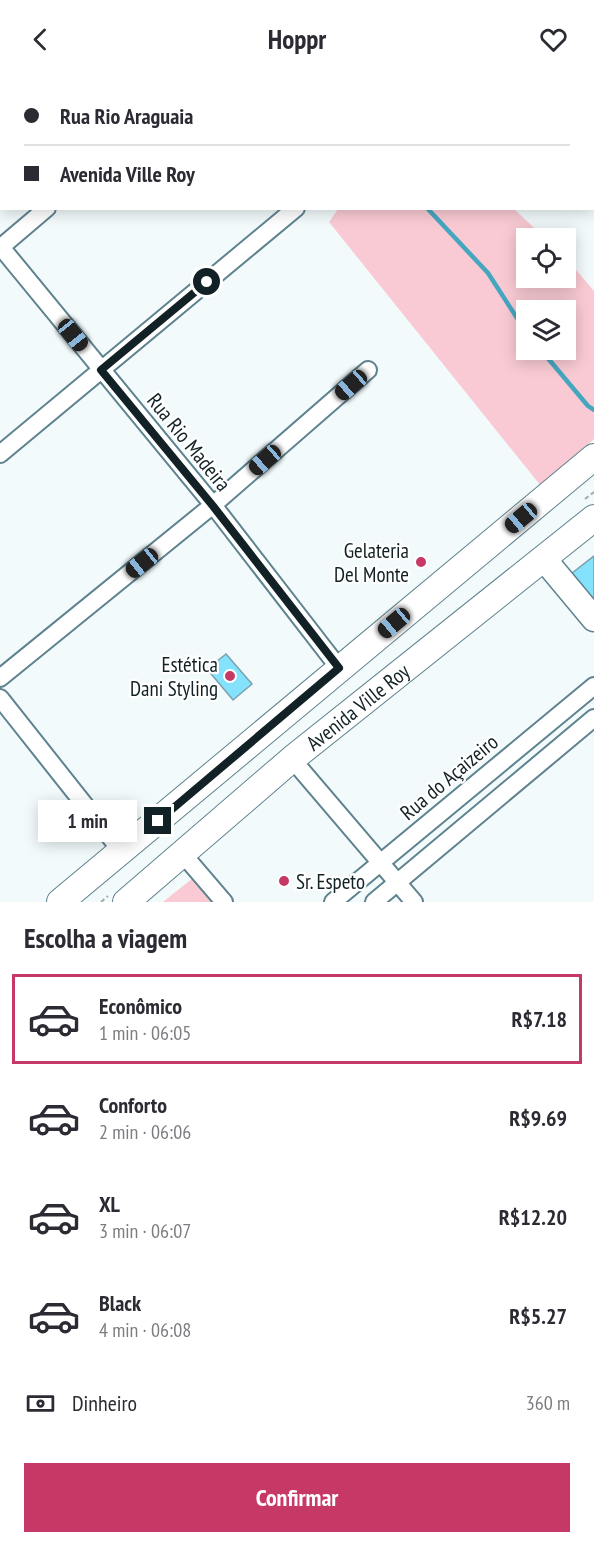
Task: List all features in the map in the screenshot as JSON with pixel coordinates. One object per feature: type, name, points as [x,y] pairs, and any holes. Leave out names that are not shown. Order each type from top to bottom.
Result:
[{"type":"main road","name":"Avenida Ville Roy","points":[[60,902],[594,457]]},
{"type":"main road","name":"Avenida Ville Roy","points":[[126,902],[292,759],[594,518]]},
{"type":"street","points":[[1,248],[44,210]]},
{"type":"street","points":[[0,454],[294,210]]},
{"type":"street","name":"Rua Rio Madeira","points":[[1,248],[213,506],[339,668]]},
{"type":"street","points":[[0,678],[213,506],[368,370]]},
{"type":"street","points":[[544,559],[594,618]]},
{"type":"street","name":"Rua do Açaizeiro","points":[[333,902],[594,686]]},
{"type":"street","points":[[0,698],[122,852]]},
{"type":"street","points":[[374,902],[594,718]]},
{"type":"street","points":[[292,759],[414,902]]},
{"type":"street","points":[[182,853],[224,902]]},
{"type":"shaded area","points":[[337,210],[515,210],[534,228],[516,228],[516,288],[576,288],[576,270],[594,291],[594,439],[541,486],[329,222]]},
{"type":"shaded area","points":[[193,878],[213,902],[163,902]]},
{"type":"building","points":[[594,556],[594,600],[572,573]]},
{"type":"building","name":"Estética Dani Styling","points":[[226,654],[252,684],[233,700],[207,669]]},
{"type":"waterway","points":[[429,210],[488,273],[516,316]]},
{"type":"waterway","points":[[549,360],[588,406],[594,410]]},
{"type":"place","name":"Gelateria Del Monte","points":[[421,562]]},
{"type":"place","name":"Estética Dani Styling","points":[[230,676]]},
{"type":"place","name":"Sr. Espeto","points":[[284,881]]},
{"type":"route","points":[[158,821],[339,668],[213,506],[101,370],[207,282]]}]
